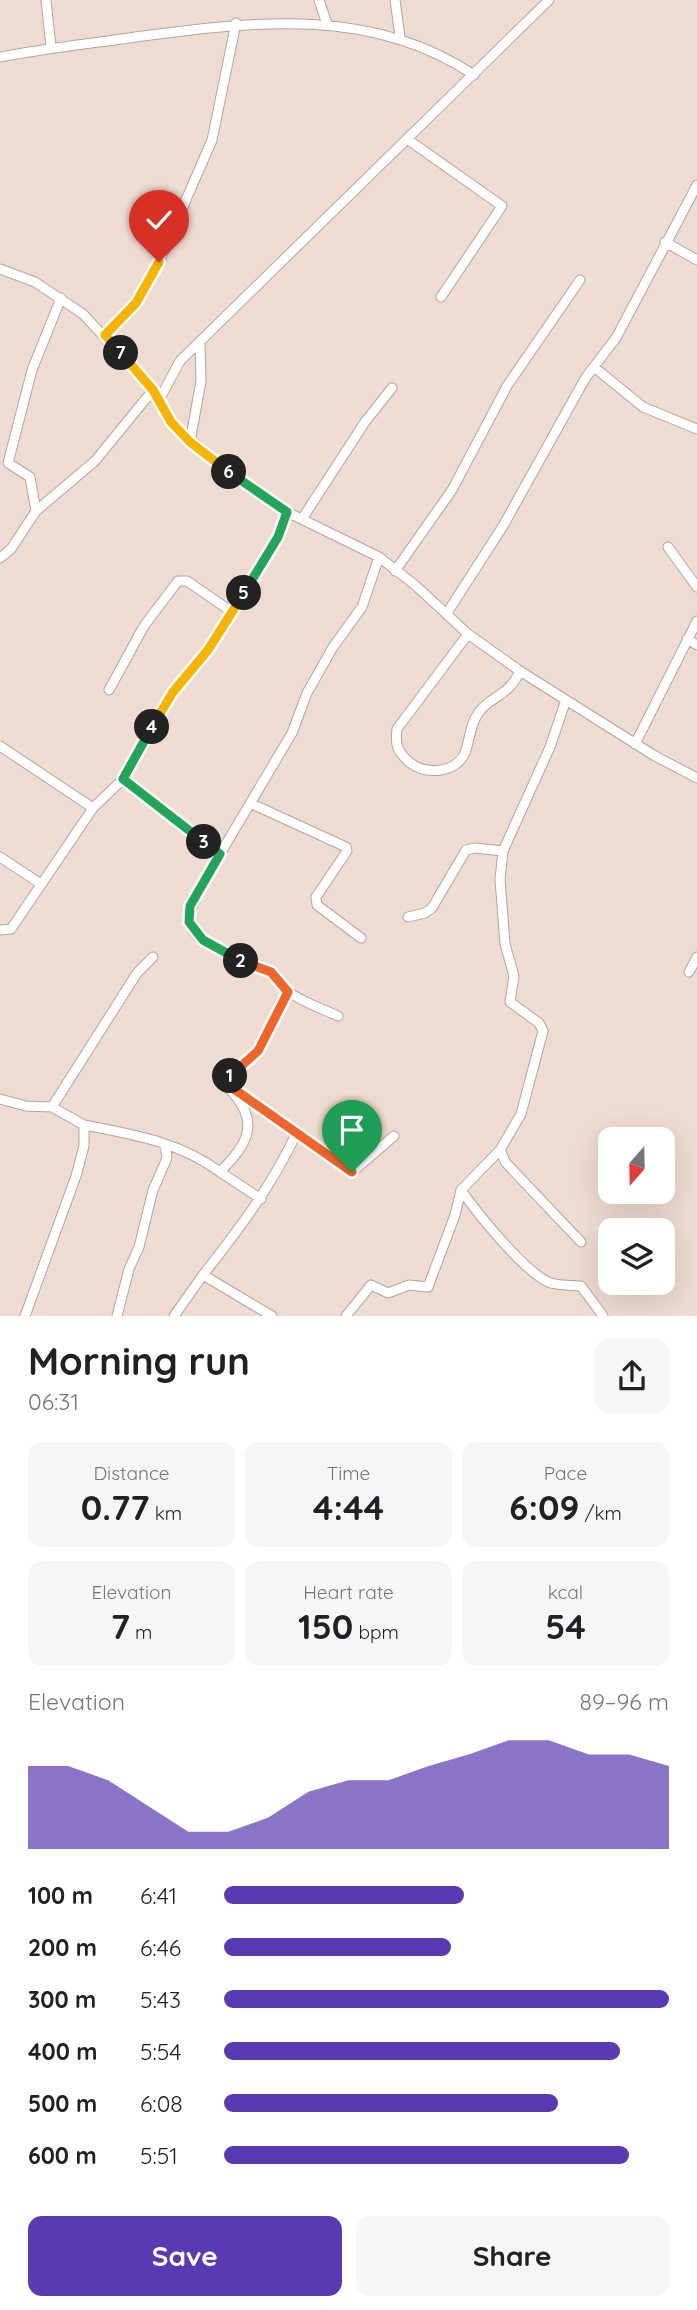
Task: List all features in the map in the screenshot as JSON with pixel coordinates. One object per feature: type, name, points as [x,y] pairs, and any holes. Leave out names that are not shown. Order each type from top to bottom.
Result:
[{"type":"street","points":[[46,0],[51,47]]},
{"type":"street","points":[[319,0],[327,24]]},
{"type":"street","points":[[395,0],[400,37]]},
{"type":"street","points":[[158,402],[172,373],[200,344],[474,75],[538,5],[549,0]]},
{"type":"street","points":[[105,335],[136,303],[159,262],[212,140],[236,23]]},
{"type":"street","points":[[0,57],[51,47],[236,23],[327,24],[400,37],[474,75]]},
{"type":"street","points":[[407,139],[502,206],[441,297]]},
{"type":"street","points":[[447,613],[503,526],[538,457],[594,367],[616,338],[697,185]]},
{"type":"street","points":[[665,243],[697,260]]},
{"type":"street","points":[[0,269],[35,282],[61,298],[105,335],[153,390],[158,402],[190,442],[287,512],[379,557],[447,613],[468,634],[520,671],[635,744],[697,778]]},
{"type":"street","points":[[395,571],[452,490],[507,386],[580,280]]},
{"type":"street","points":[[36,511],[30,477],[8,463],[32,370],[61,298]]},
{"type":"street","points":[[190,442],[201,381],[200,344]]},
{"type":"street","points":[[594,367],[643,407],[697,429]]},
{"type":"street","points":[[302,519],[365,422],[393,387]]},
{"type":"street","points":[[0,558],[11,548],[36,511],[95,461],[153,390]]},
{"type":"street","points":[[0,930],[11,929],[93,808],[123,779],[162,708],[208,650],[232,612],[278,537],[287,512]]},
{"type":"street","points":[[668,547],[697,587]]},
{"type":"street","points":[[338,1016],[288,992],[271,972],[230,956],[203,940],[189,922],[190,906],[292,733],[307,693],[333,647],[362,607],[379,557]]},
{"type":"street","points":[[109,690],[144,626],[178,581],[187,581],[232,612]]},
{"type":"street","points":[[635,744],[697,621]]},
{"type":"street","points":[[468,634],[397,729],[398,752],[413,765],[434,772],[456,763],[464,754],[480,710],[513,686],[520,671]]},
{"type":"street","points":[[687,639],[697,645]]},
{"type":"street","points":[[346,1316],[371,1285],[388,1293],[409,1285],[428,1287],[455,1215],[461,1190],[500,1150],[521,1114],[543,1031],[539,1023],[510,1002],[514,976],[505,944],[500,879],[503,851],[550,747],[566,701]]},
{"type":"street","points":[[0,746],[93,808]]},
{"type":"street","points":[[123,779],[220,854]]},
{"type":"street","points":[[252,804],[346,846],[347,851],[316,897],[317,905],[361,938]]},
{"type":"street","points":[[408,917],[425,913],[432,908],[466,850],[503,851]]},
{"type":"street","points":[[0,856],[41,884]]},
{"type":"street","points":[[52,1107],[136,973],[153,957]]},
{"type":"street","points":[[689,972],[697,957]]},
{"type":"street","points":[[227,1084],[231,1073],[258,1051],[288,992]]},
{"type":"street","points":[[227,1084],[352,1172],[394,1136]]},
{"type":"street","points":[[220,1172],[244,1147],[246,1140],[247,1120],[239,1100],[227,1084]]},
{"type":"street","points":[[0,1099],[26,1106],[52,1107],[83,1125],[139,1135],[186,1151],[261,1199]]},
{"type":"street","points":[[25,1316],[76,1176],[83,1146],[83,1125]]},
{"type":"street","points":[[174,1316],[261,1199],[278,1173],[297,1132]]},
{"type":"street","points":[[117,1316],[129,1269],[139,1247],[153,1190],[167,1158],[165,1144]]},
{"type":"street","points":[[500,1150],[506,1163],[581,1242]]},
{"type":"street","points":[[461,1190],[479,1215],[517,1255],[549,1283],[581,1286],[603,1316]]},
{"type":"street","points":[[203,1275],[272,1316]]},
{"type":"route","points":[[159,262],[136,303],[105,335],[153,390],[171,422],[190,442],[219,466],[287,512],[278,537],[263,562],[208,650],[162,708],[123,779],[220,854],[190,906],[188,915],[193,930],[203,940],[230,956],[271,972],[288,992],[258,1051],[231,1073],[227,1084],[352,1172]]}]
